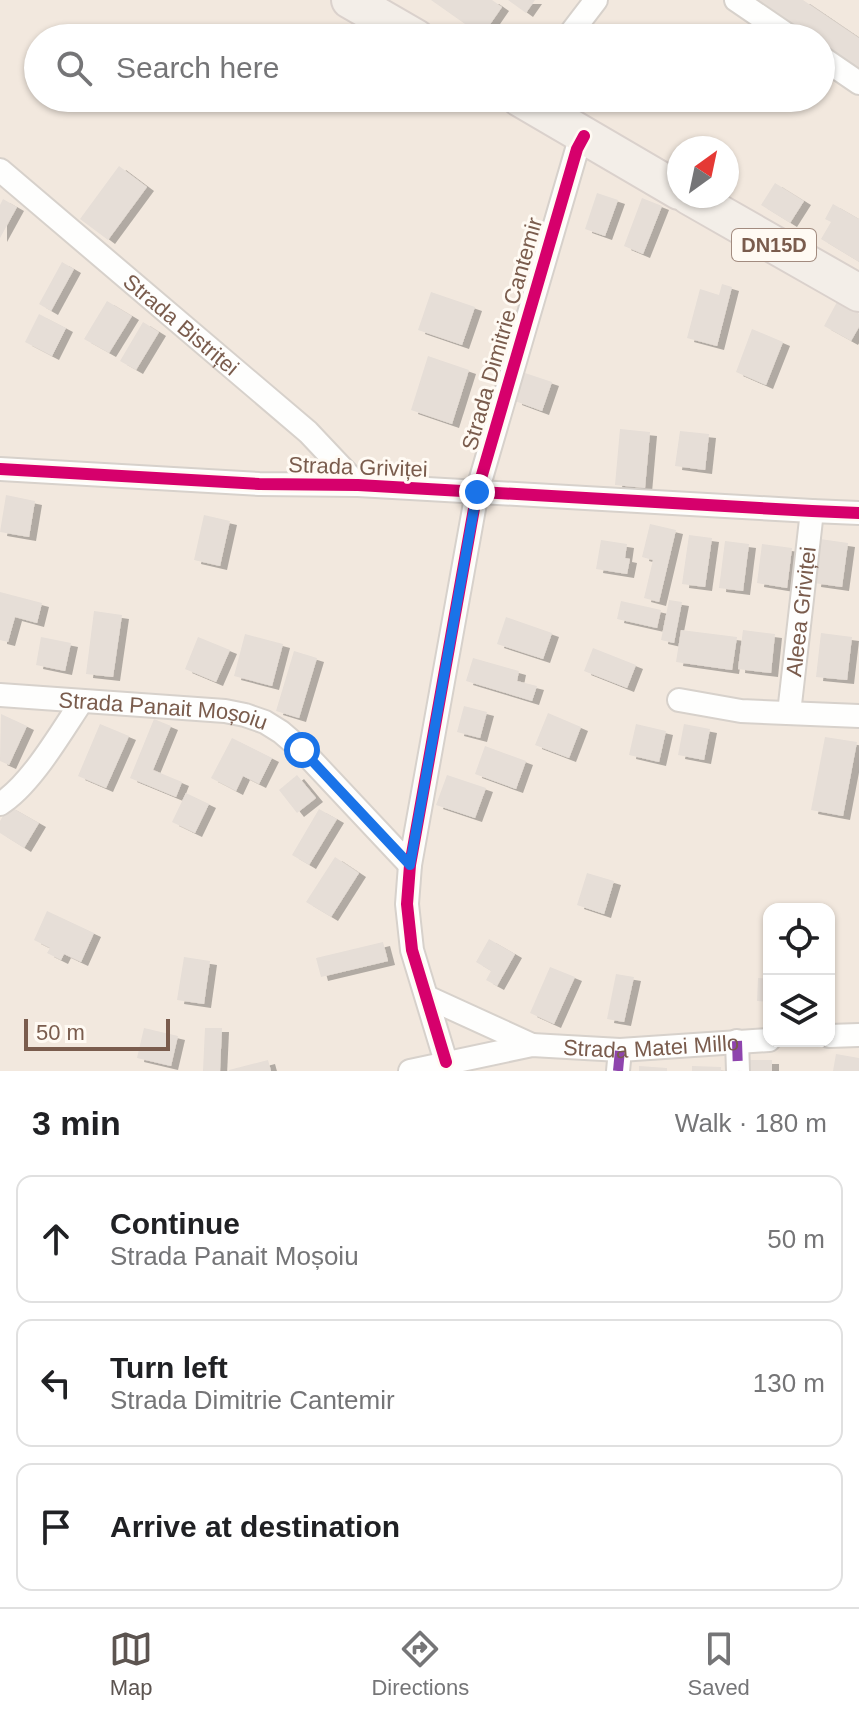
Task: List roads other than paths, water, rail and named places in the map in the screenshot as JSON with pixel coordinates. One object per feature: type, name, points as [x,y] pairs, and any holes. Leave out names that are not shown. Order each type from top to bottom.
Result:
[{"type":"main road","points":[[350,0],[392,24]]},
{"type":"main road","points":[[544,112],[667,184]]},
{"type":"main road","name":"DN15D","points":[[710,208],[859,293]]},
{"type":"street","points":[[578,24],[596,0]]},
{"type":"street","points":[[736,0],[771,24]]},
{"type":"street","points":[[835,67],[859,83]]},
{"type":"street","name":"Strada Dimitrie Cantemir","points":[[446,1062],[412,950],[407,904],[410,865],[477,492],[577,149],[584,136]]},
{"type":"street","name":"Strada Bistriței","points":[[0,170],[308,432],[358,485]]},
{"type":"street","name":"Strada Griviței","points":[[0,469],[859,513]]},
{"type":"street","name":"Aleea Griviței","points":[[789,713],[812,511]]},
{"type":"street","name":"Strada Panait Moșoiu","points":[[0,695],[225,711],[265,722],[302,750],[410,865]]},
{"type":"street","points":[[679,700],[741,711],[859,716]]},
{"type":"street","points":[[0,804],[30,775],[82,701]]},
{"type":"street","name":"Strada Matei Millo","points":[[427,997],[532,1045],[619,1060],[737,1041],[763,1040]]},
{"type":"street","points":[[835,1036],[859,1035]]},
{"type":"street","points":[[737,1041],[738,1071]]},
{"type":"street","name":"Strada Matei Millo","points":[[410,1071],[532,1045]]}]
